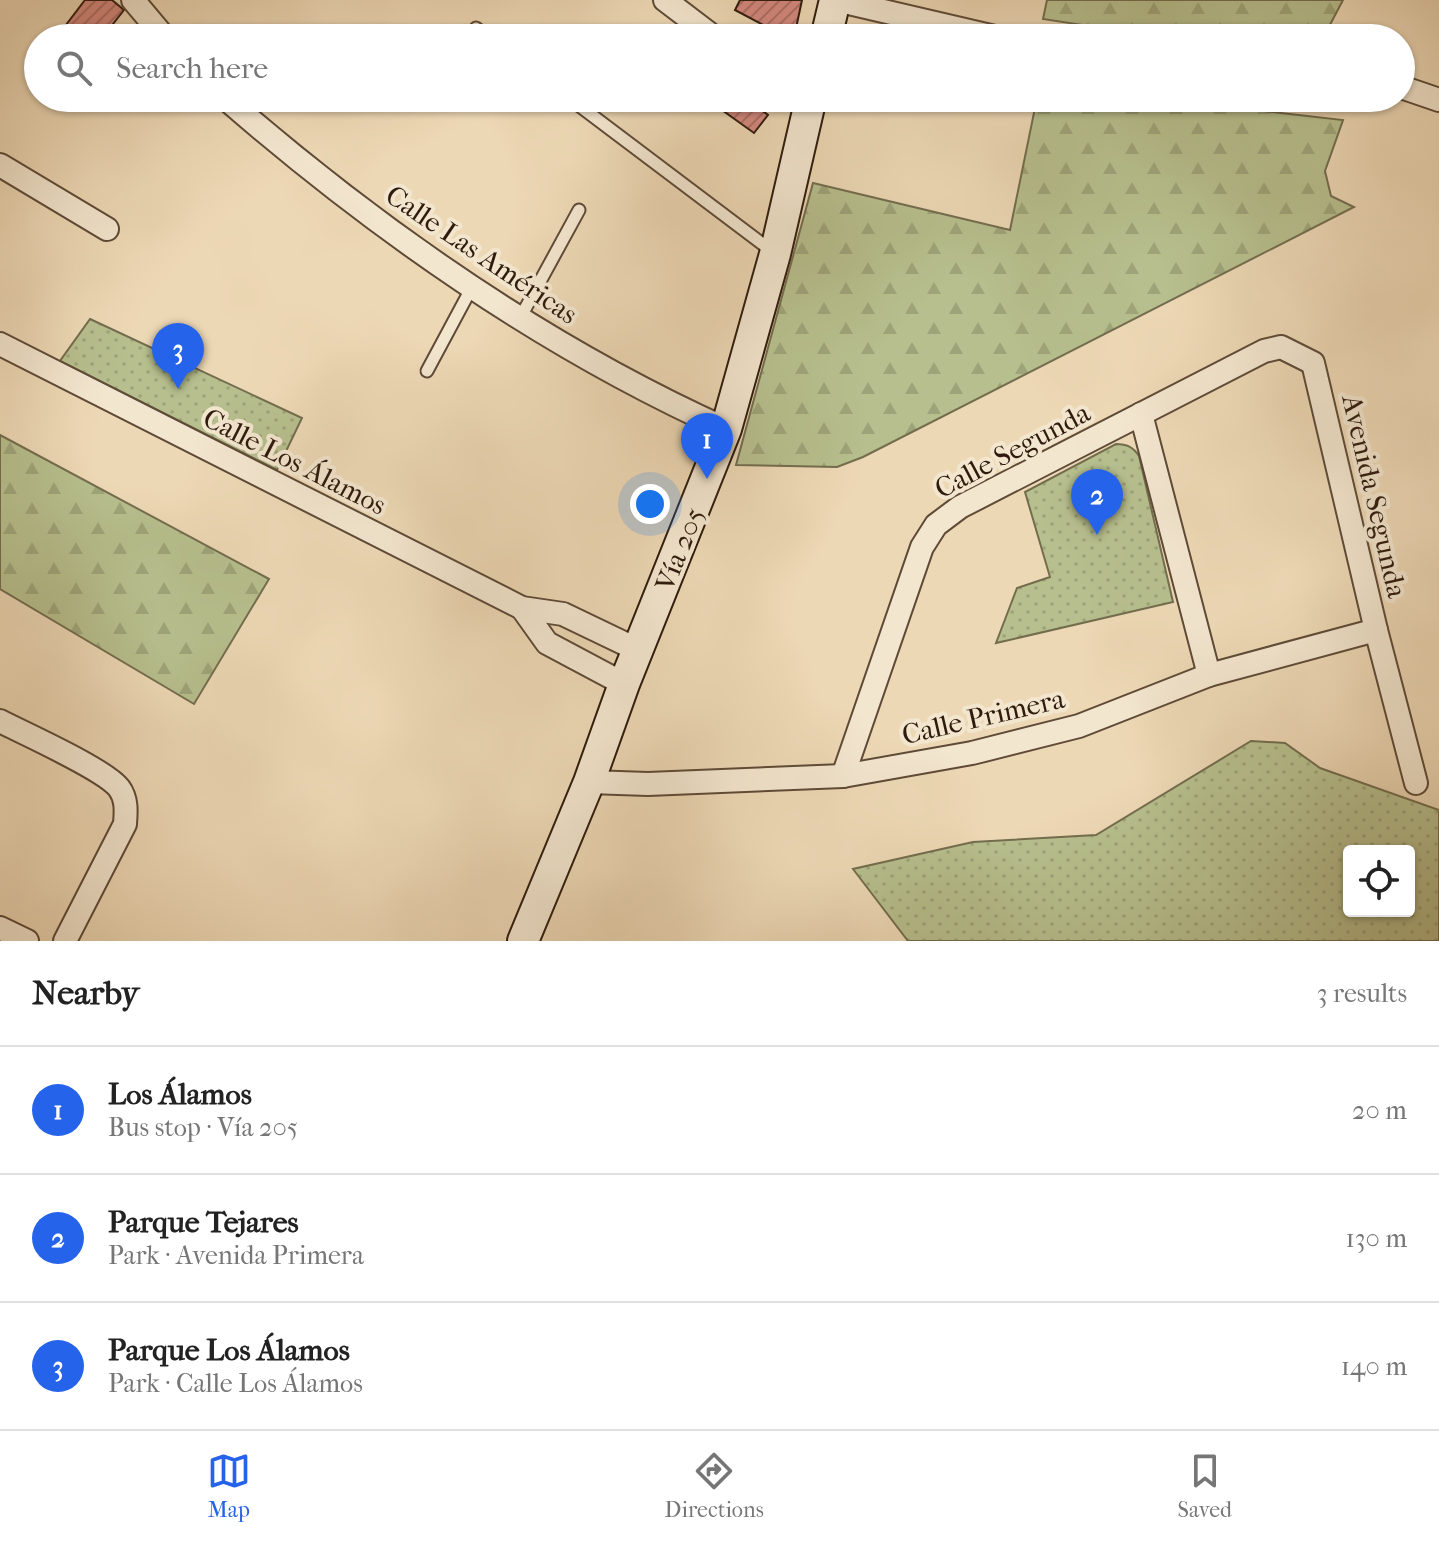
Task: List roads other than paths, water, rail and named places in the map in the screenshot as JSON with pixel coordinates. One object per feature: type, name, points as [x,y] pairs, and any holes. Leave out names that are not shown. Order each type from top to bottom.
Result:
[{"type":"main road","points":[[829,24],[835,0]]},
{"type":"main road","name":"Vía 205","points":[[523,941],[589,782],[624,684],[726,429],[775,254],[802,112]]},
{"type":"street","points":[[133,0],[153,24]]},
{"type":"street","points":[[665,0],[697,24]]},
{"type":"street","points":[[835,0],[939,24]]},
{"type":"street","points":[[1415,92],[1439,100]]},
{"type":"street","name":"Calle Las Américas","points":[[241,112],[296,159],[519,320],[666,402],[726,429]]},
{"type":"street","points":[[0,165],[107,229]]},
{"type":"street","name":"Calle Los Álamos","points":[[0,344],[522,608]]},
{"type":"street","name":"Calle Segunda","points":[[843,776],[922,547],[936,525],[960,507],[1264,351],[1281,347],[1313,363]]},
{"type":"street","name":"Avenida Segunda","points":[[1313,363],[1376,630],[1416,783]]},
{"type":"street","points":[[1141,414],[1209,675]]},
{"type":"street","points":[[522,608],[563,614],[638,650]]},
{"type":"street","points":[[522,608],[547,643],[624,684]]},
{"type":"street","name":"Calle Primera","points":[[589,782],[648,784],[843,776],[972,753],[1079,726],[1209,675],[1376,630]]},
{"type":"street","points":[[0,721],[103,775],[119,788],[126,805],[125,824],[65,941]]},
{"type":"street","points":[[0,928],[27,941]]},
{"type":"lane","points":[[587,112],[775,254]]},
{"type":"lane","points":[[519,320],[579,210]]},
{"type":"lane","points":[[427,371],[472,287]]},
{"type":"place","name":"Parque Los Álamos","points":[[178,389]]},
{"type":"place","name":"Los Álamos","points":[[707,479]]},
{"type":"place","name":"Parque Tejares","points":[[1097,535]]}]
